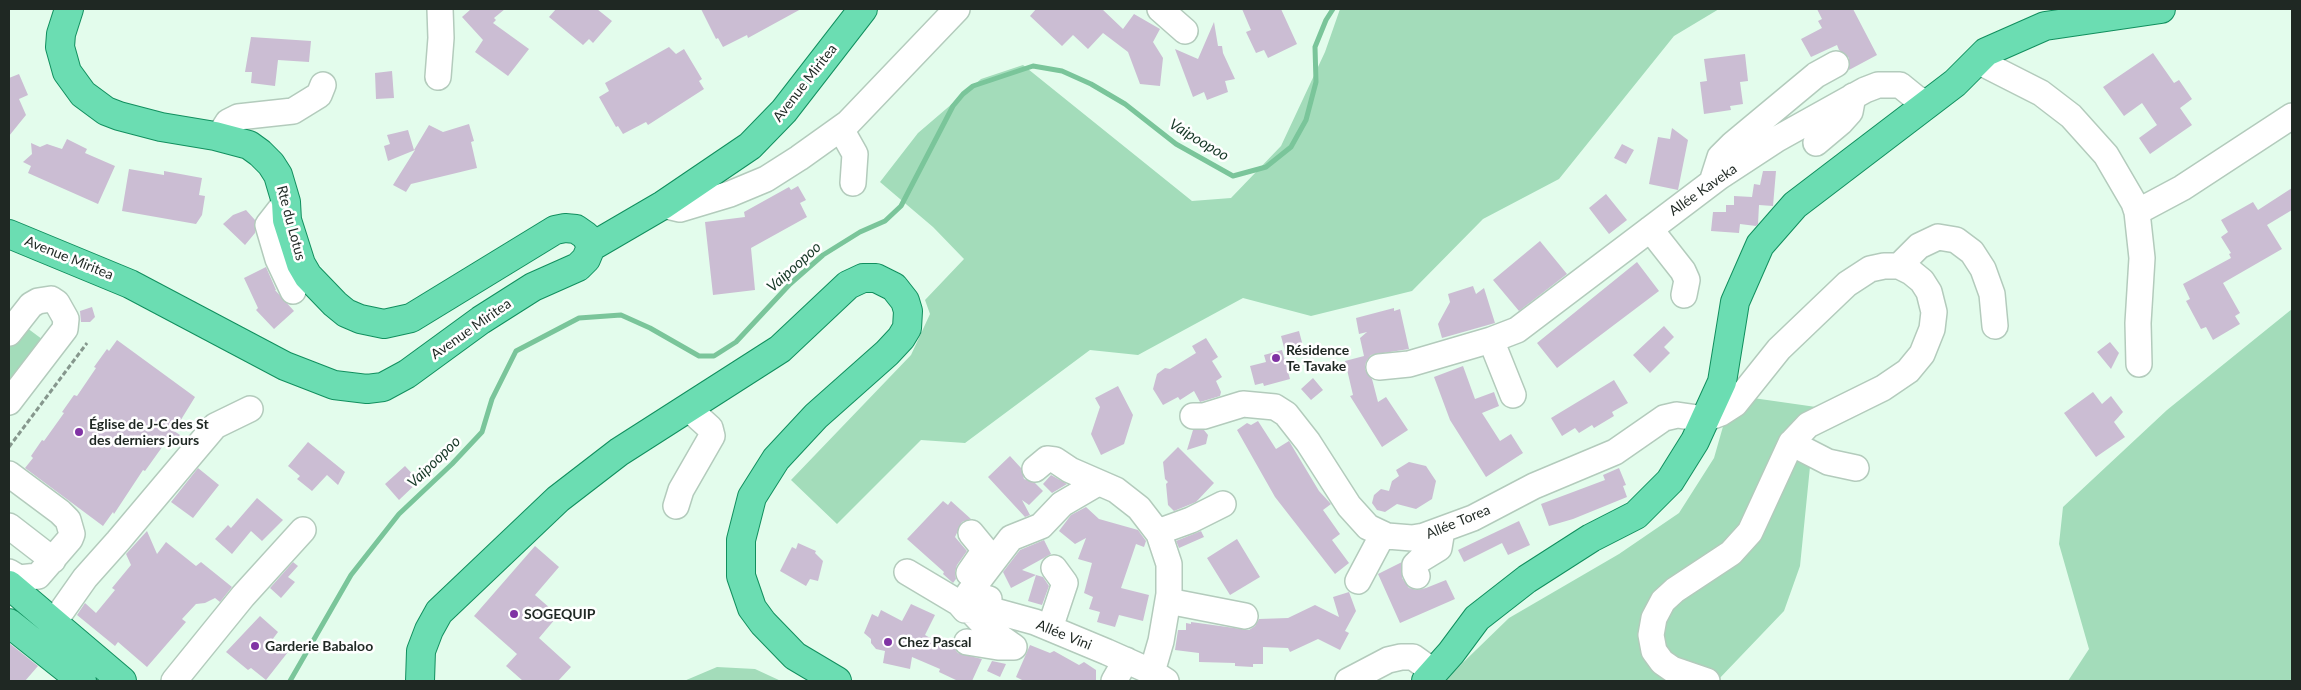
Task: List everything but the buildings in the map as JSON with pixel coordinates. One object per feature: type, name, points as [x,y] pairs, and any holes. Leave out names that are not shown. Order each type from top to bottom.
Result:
[{"type":"main road","name":"Rte du Lotus","points":[[69,9],[61,34],[60,47],[67,72],[83,94],[106,111],[119,116],[161,127],[222,138],[248,145],[271,164],[278,175],[286,202],[290,228],[301,264],[308,276],[327,297],[346,313],[384,324],[411,318],[555,230],[565,228],[576,229],[586,236],[591,247]]},
{"type":"main road","name":"Avenue Miritea","points":[[9,234],[130,284],[285,366],[334,385],[367,390],[383,387],[398,381],[503,306],[533,287],[578,266],[586,259],[591,247],[663,205],[732,160],[761,137],[784,111],[863,9]]},
{"type":"main road","points":[[1430,677],[1477,618],[1527,579],[1575,548],[1636,514],[1670,481],[1695,441],[1722,382],[1735,302],[1760,244],[1795,204],[1928,104],[1955,82],[1986,52],[2045,26],[2161,9]]},
{"type":"main road","points":[[420,681],[421,652],[426,637],[439,612],[558,499],[582,479],[780,349],[848,285],[863,278],[876,278],[894,287],[905,301],[908,311],[907,328],[901,338],[887,353],[816,416],[787,445],[758,484],[742,529],[741,576],[752,608],[763,623],[795,656],[837,681]]},
{"type":"main road","points":[[9,585],[122,681]]},
{"type":"main road","points":[[9,623],[82,681]]},
{"type":"street","points":[[438,77],[441,38],[440,9]]},
{"type":"street","points":[[663,205],[680,209],[699,204],[766,179],[841,129],[957,9]]},
{"type":"street","points":[[1160,9],[1185,32]]},
{"type":"street","points":[[1978,61],[2041,93],[2071,116],[2106,155],[2131,196],[2137,212],[2142,258],[2138,323],[2138,364]]},
{"type":"street","points":[[1712,182],[1720,157],[1733,144],[1816,75],[1836,64]]},
{"type":"street","points":[[222,138],[221,133],[228,122],[238,117],[293,111],[319,94],[324,85]]},
{"type":"street","name":"Allée Kaveka","points":[[1379,367],[1409,364],[1491,340],[1517,330],[1712,182],[1778,139],[1853,96],[1878,85],[1900,85],[1916,98],[1928,104]]},
{"type":"street","points":[[1816,143],[1850,112],[1853,96]]},
{"type":"street","points":[[2137,212],[2182,188],[2292,116]]},
{"type":"street","points":[[841,129],[855,154],[853,183]]},
{"type":"street","points":[[286,202],[268,225],[278,260],[293,292]]},
{"type":"street","points":[[1650,228],[1683,271],[1687,280],[1684,295]]},
{"type":"street","points":[[1900,266],[1919,246],[1925,243],[1938,237],[1956,240],[1972,252],[1983,269],[1992,294],[1995,326]]},
{"type":"street","points":[[1705,419],[1721,413],[1735,404],[1779,349],[1847,284],[1870,269],[1884,266],[1900,266],[1922,281],[1929,292],[1934,312],[1932,329],[1922,354],[1908,371],[1884,388],[1808,425],[1791,443],[1750,532],[1731,553],[1675,590],[1663,601],[1654,618],[1651,635],[1654,650],[1662,662],[1672,669],[1707,681]]},
{"type":"street","points":[[9,333],[31,305],[38,300],[52,299],[57,303],[66,319],[64,329],[9,402]]},
{"type":"street","points":[[1491,340],[1513,395]]},
{"type":"street","name":"Allée Torea","points":[[1193,416],[1204,416],[1243,404],[1275,407],[1286,414],[1308,442],[1349,506],[1368,527],[1384,534],[1412,538],[1442,530],[1473,518],[1534,486],[1615,452],[1664,418],[1677,414],[1705,419]]},
{"type":"street","points":[[676,506],[681,490],[712,436],[710,428],[688,408]]},
{"type":"street","points":[[54,622],[85,578],[215,426],[250,409]]},
{"type":"street","points":[[1791,443],[1828,462],[1856,468]]},
{"type":"street","points":[[1035,469],[1047,459],[1055,460],[1070,470],[1116,490],[1139,508],[1158,532],[1166,549],[1168,564],[1168,601],[1161,641],[1159,677]]},
{"type":"street","points":[[9,474],[68,520],[72,534],[60,552],[38,576],[19,578],[9,572]]},
{"type":"street","points":[[972,604],[969,593],[1011,538],[1041,526],[1062,504],[1098,483]]},
{"type":"street","points":[[1158,532],[1191,520],[1223,504]]},
{"type":"street","points":[[9,526],[60,552]]},
{"type":"street","points":[[174,681],[243,596],[303,530]]},
{"type":"street","points":[[1418,576],[1415,572],[1415,565],[1439,548],[1442,530]]},
{"type":"street","points":[[967,642],[998,647],[1014,647],[987,628],[960,588],[985,550],[971,533]]},
{"type":"street","points":[[1358,581],[1384,534]]},
{"type":"street","points":[[1050,628],[1065,583],[1054,568]]},
{"type":"street","points":[[906,572],[972,604]]},
{"type":"street","points":[[1168,601],[1244,616]]},
{"type":"street","name":"Allée Vini","points":[[972,604],[1050,628],[1120,671],[1159,677]]},
{"type":"street","points":[[188,681],[251,608]]},
{"type":"street","points":[[1348,681],[1388,660],[1401,657],[1413,657],[1430,677]]},
{"type":"path","points":[[9,447],[87,343]]},
{"type":"green space","points":[[1340,9],[1719,9],[1674,36],[1559,179],[1483,219],[1412,291],[1311,316],[1243,298],[1138,355],[1090,350],[965,443],[921,440],[837,524],[791,480],[911,355],[930,314],[925,300],[964,259],[933,227],[880,182],[918,133],[981,79],[1023,65],[1192,201],[1231,198],[1281,146],[1325,52]]},
{"type":"green space","points":[[2292,309],[2292,681],[2068,681],[2089,649],[2059,544],[2063,507],[2167,410]]},
{"type":"green space","points":[[23,325],[50,345],[9,401],[9,345]]},
{"type":"green space","points":[[1732,395],[1816,407],[1800,566],[1784,611],[1717,681],[1444,681],[1509,618],[1619,554],[1679,513],[1714,458]]},
{"type":"green space","points":[[717,667],[755,669],[781,681],[684,681]]},
{"type":"waterway","name":"Vaipoopoo","points":[[290,681],[351,575],[399,514],[452,464],[482,432],[492,399],[516,351],[579,318],[621,315],[650,328],[699,356],[714,356],[736,342],[790,284],[823,255],[860,232],[885,221],[901,206],[953,106],[963,94],[973,86],[1033,66],[1062,71],[1091,84],[1125,104],[1176,144],[1233,176],[1266,167],[1291,147],[1306,120],[1316,82],[1315,47],[1326,20],[1333,9]]},
{"type":"place","name":"Résidence Te Tavake","points":[[1276,358]]},
{"type":"place","name":"Église de J-C des St des derniers jours","points":[[79,432]]},
{"type":"place","name":"SOGEQUIP","points":[[514,614]]},
{"type":"place","name":"Chez Pascal","points":[[888,642]]},
{"type":"place","name":"Garderie Babaloo","points":[[255,646]]}]
